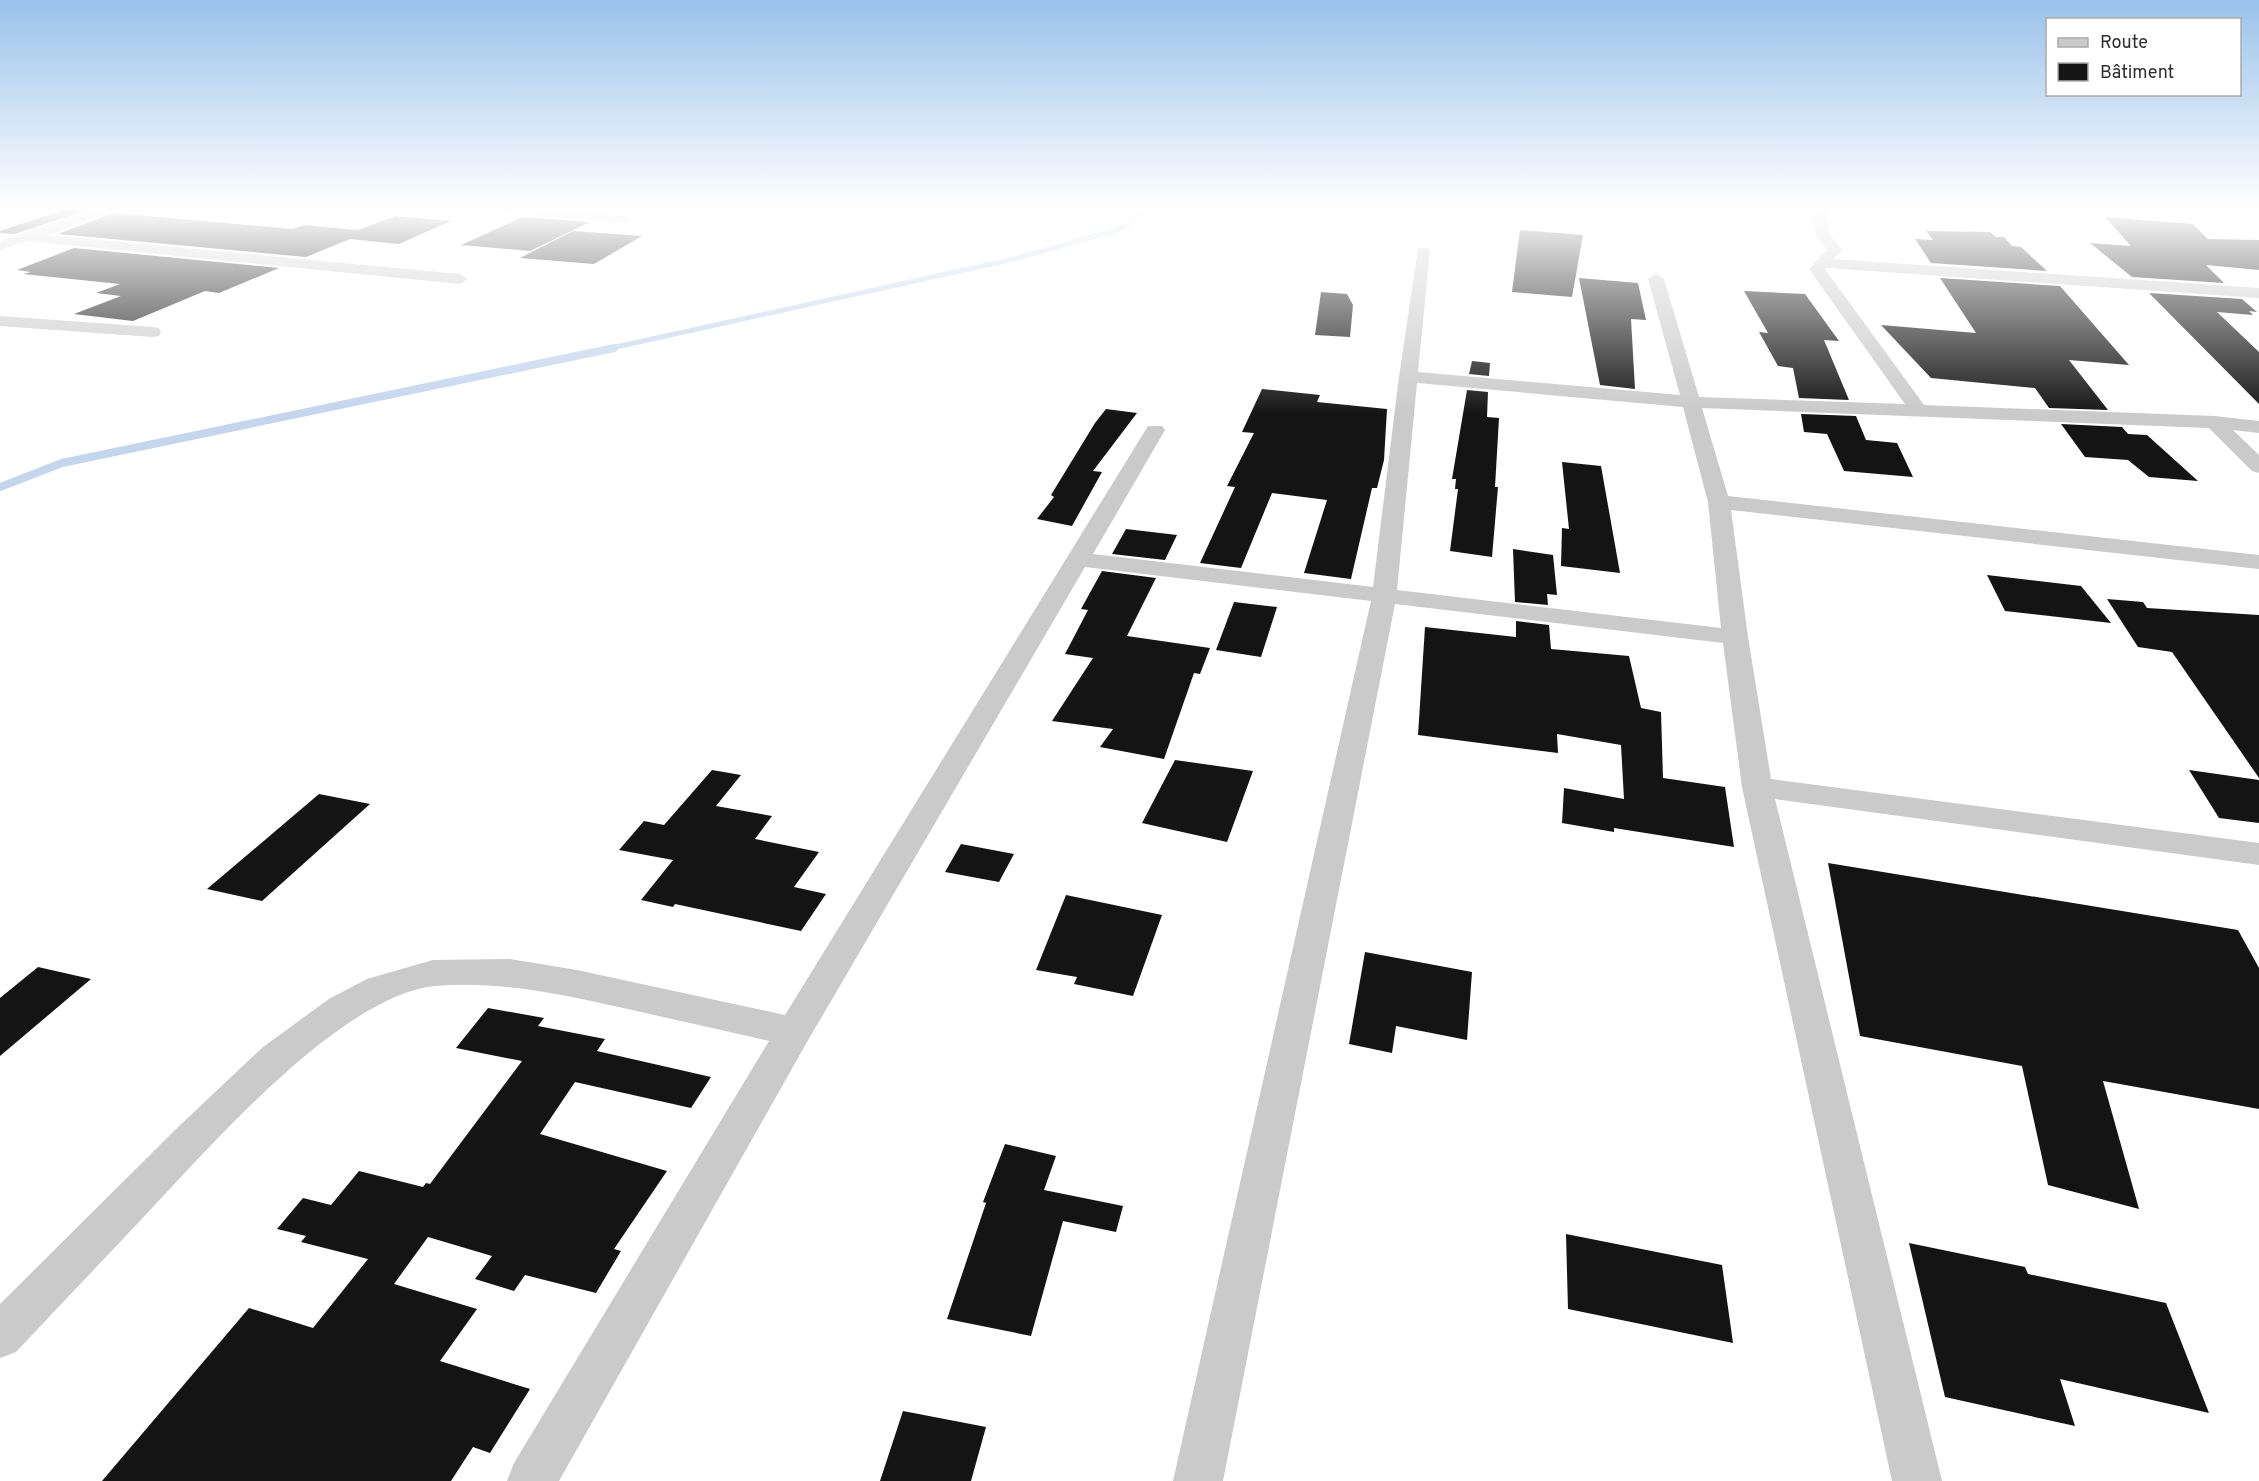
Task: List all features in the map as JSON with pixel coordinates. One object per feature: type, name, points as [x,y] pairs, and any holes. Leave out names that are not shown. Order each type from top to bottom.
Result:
[{"type":"street","points":[[430,276],[460,279]]},
{"type":"street","points":[[1198,1481],[1384,597],[1420,276]]},
{"type":"street","points":[[1822,276],[1919,411]]},
{"type":"street","points":[[2009,276],[2259,294]]},
{"type":"street","points":[[1656,279],[1719,502],[1735,637],[1757,787],[1917,1481]]},
{"type":"street","points":[[0,321],[153,332]]},
{"type":"street","points":[[1408,377],[1691,402],[2214,422],[2259,427]]},
{"type":"street","points":[[2214,422],[2259,467]]},
{"type":"street","points":[[532,1481],[794,1032],[1155,430]]},
{"type":"street","points":[[1719,502],[2259,562]]},
{"type":"street","points":[[1078,559],[1735,637]]},
{"type":"street","points":[[1757,787],[2259,854]]},
{"type":"street","points":[[0,1336],[189,1142],[276,1059],[342,1009],[380,988],[433,973],[510,972],[577,984],[794,1032]]},
{"type":"building","points":[[43,276],[260,276],[219,293],[205,291],[133,321],[74,314],[121,296],[96,293],[120,284]]},
{"type":"building","points":[[1514,276],[1576,276],[1572,297],[1512,292]]},
{"type":"building","points":[[2217,276],[2224,283],[2132,277]]},
{"type":"building","points":[[1579,278],[1638,283],[1646,320],[1631,319],[1635,389],[1600,385]]},
{"type":"building","points":[[1940,278],[2060,286],[2129,365],[2069,360],[2108,410],[2049,408],[2035,388],[1931,378],[1881,325],[1976,333]]},
{"type":"building","points":[[1744,291],[1805,294],[1839,341],[1824,340],[1849,400],[1799,398],[1793,368],[1778,366],[1759,332],[1768,333]]},
{"type":"building","points":[[1321,292],[1347,294],[1353,305],[1350,337],[1315,335]]},
{"type":"building","points":[[2149,293],[2242,299],[2257,312],[2249,311],[2253,315],[2217,312],[2259,352],[2259,404]]},
{"type":"building","points":[[1472,361],[1490,363],[1489,376],[1469,374]]},
{"type":"building","points":[[1262,389],[1320,395],[1317,402],[1387,409],[1384,460],[1377,488],[1372,488],[1351,579],[1304,573],[1327,500],[1272,493],[1241,568],[1200,563],[1235,487],[1227,486],[1254,433],[1242,432]]},
{"type":"building","points":[[1467,390],[1488,392],[1487,417],[1499,418],[1495,487],[1498,487],[1492,557],[1450,551],[1458,489],[1455,489],[1456,479],[1452,479]]},
{"type":"building","points":[[1106,409],[1137,413],[1093,471],[1102,472],[1072,526],[1037,519],[1054,497],[1051,495]]},
{"type":"building","points":[[1801,414],[1856,416],[1866,440],[1897,443],[1913,477],[1844,471],[1827,434],[1804,432]]},
{"type":"building","points":[[2061,424],[2122,427],[2128,434],[2147,435],[2198,481],[2149,477],[2128,460],[2085,457]]},
{"type":"building","points":[[1562,462],[1601,466],[1620,573],[1561,566],[1562,528],[1569,529]]},
{"type":"building","points":[[1126,529],[1177,535],[1165,560],[1112,554]]},
{"type":"building","points":[[1513,549],[1553,555],[1557,595],[1547,594],[1548,605],[1515,602]]},
{"type":"building","points":[[1102,571],[1156,578],[1127,636],[1210,648],[1200,674],[1194,673],[1164,759],[1100,747],[1113,729],[1052,721],[1093,658],[1065,654],[1088,610],[1081,609]]},
{"type":"building","points":[[1987,575],[2081,586],[2111,623],[2005,611]]},
{"type":"building","points":[[2107,599],[2143,602],[2147,608],[2259,615],[2259,778],[2172,652],[2138,647]]},
{"type":"building","points":[[1234,602],[1277,607],[1261,657],[1216,650]]},
{"type":"building","points":[[1516,621],[1549,625],[1551,649],[1629,656],[1641,708],[1661,712],[1663,778],[1725,787],[1734,847],[1614,828],[1614,832],[1562,823],[1564,788],[1624,799],[1621,745],[1557,734],[1558,753],[1418,735],[1425,627],[1516,637]]},
{"type":"building","points":[[1175,760],[1253,771],[1227,842],[1142,823]]},
{"type":"building","points":[[712,770],[741,775],[716,806],[772,816],[755,839],[819,852],[794,887],[826,894],[801,931],[675,904],[673,907],[641,900],[673,860],[619,850],[644,821],[664,825]]},
{"type":"building","points":[[2189,770],[2259,780],[2259,823],[2219,818]]},
{"type":"building","points":[[319,794],[370,804],[262,901],[207,889]]},
{"type":"building","points":[[961,844],[1014,854],[999,882],[945,872]]},
{"type":"building","points":[[1828,863],[2238,930],[2259,968],[2259,1109],[2103,1081],[2139,1209],[2048,1185],[2022,1066],[1860,1036]]},
{"type":"building","points":[[1066,895],[1162,915],[1133,996],[1074,984],[1077,977],[1036,970]]},
{"type":"building","points":[[1365,952],[1472,972],[1467,1040],[1396,1026],[1392,1053],[1349,1044]]},
{"type":"building","points":[[38,967],[91,979],[0,1056],[0,998]]},
{"type":"building","points":[[488,1008],[544,1018],[538,1026],[605,1039],[597,1051],[711,1077],[691,1108],[575,1082],[540,1134],[667,1171],[614,1249],[621,1251],[596,1293],[525,1275],[514,1291],[475,1279],[492,1256],[428,1237],[394,1284],[477,1309],[440,1361],[530,1389],[490,1453],[473,1447],[451,1481],[102,1481],[249,1308],[313,1328],[368,1259],[301,1242],[306,1236],[277,1229],[303,1198],[331,1205],[359,1171],[423,1187],[426,1183],[430,1184],[522,1061],[456,1048]]},
{"type":"building","points":[[1005,1144],[1056,1156],[1044,1190],[1123,1206],[1116,1232],[1063,1221],[1031,1336],[947,1319],[986,1203],[983,1202]]},
{"type":"building","points":[[1566,1234],[1722,1265],[1733,1343],[1568,1309]]},
{"type":"building","points":[[1909,1243],[2025,1267],[2028,1274],[2166,1303],[2209,1413],[2060,1379],[2075,1426],[1945,1397]]},
{"type":"building","points":[[903,1411],[986,1427],[971,1481],[880,1481]]},
{"type":"waterway","points":[[607,349],[937,276]]},
{"type":"waterway","points":[[0,487],[62,463],[614,348]]}]
